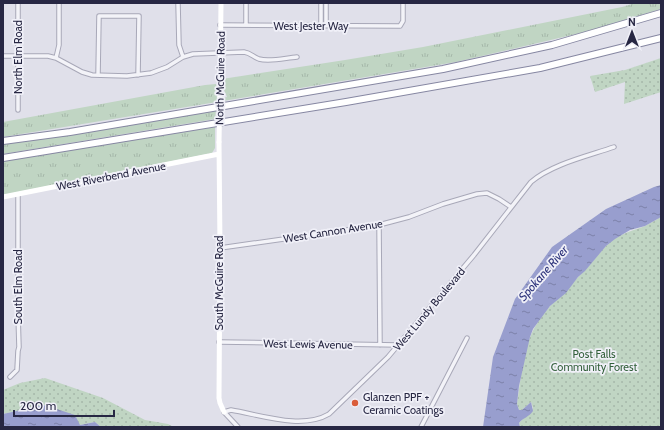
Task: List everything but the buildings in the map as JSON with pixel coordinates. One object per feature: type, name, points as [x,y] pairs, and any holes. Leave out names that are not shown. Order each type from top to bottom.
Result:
[{"type":"highway","points":[[3,141],[70,132],[442,69],[552,45],[661,13]]},
{"type":"highway","points":[[3,158],[346,102],[540,68],[661,38]]},
{"type":"street","name":"North Elm Road","points":[[18,3],[18,110]]},
{"type":"street","points":[[56,58],[59,45],[59,3]]},
{"type":"street","points":[[178,3],[179,45],[183,57]]},
{"type":"street","name":"North McGuire Road","points":[[219,154],[221,3]]},
{"type":"street","points":[[246,3],[246,25]]},
{"type":"street","points":[[321,3],[321,26]]},
{"type":"street","points":[[326,3],[326,26]]},
{"type":"street","name":"West Jester Way","points":[[220,25],[400,26],[403,21],[403,3]]},
{"type":"street","points":[[98,75],[99,16],[139,16],[138,75]]},
{"type":"street","points":[[3,56],[40,56],[56,58],[82,72],[98,75],[138,75],[151,73],[160,70],[183,57],[193,54],[248,52],[257,58],[264,59],[297,57]]},
{"type":"street","name":"West Lundy Boulevard","points":[[224,412],[232,410],[297,423],[317,420],[330,413],[388,357],[474,255],[531,182],[539,175],[550,170],[614,147]]},
{"type":"street","name":"West Riverbend Avenue","points":[[3,198],[219,154]]},
{"type":"street","name":"South McGuire Road","points":[[219,154],[219,398],[224,412]]},
{"type":"street","name":"West Cannon Avenue","points":[[220,248],[379,225],[409,217],[443,204],[477,194],[487,193],[500,199],[511,207]]},
{"type":"street","name":"South Elm Road","points":[[10,377],[17,370],[19,347],[18,194]]},
{"type":"street","points":[[379,225],[380,345]]},
{"type":"street","points":[[421,427],[468,338]]},
{"type":"street","name":"West Lewis Avenue","points":[[219,342],[398,345]]},
{"type":"street","points":[[224,412],[238,427]]},
{"type":"green space","points":[[635,3],[661,3],[661,9],[589,31],[456,62],[223,101],[223,98],[227,97],[222,85],[222,79],[423,47],[622,7]]},
{"type":"green space","points":[[661,58],[661,92],[624,104],[625,82],[595,92],[590,76],[625,70]]},
{"type":"green space","points":[[216,84],[217,102],[3,137],[3,122]]},
{"type":"green space","points":[[216,110],[215,119],[3,154],[3,144]]},
{"type":"green space","points":[[215,127],[215,148],[212,153],[3,195],[3,161]]},
{"type":"green space","name":"Post Falls Community Forest","points":[[661,217],[661,427],[520,427],[519,423],[533,408],[531,402],[522,410],[519,410],[517,404],[528,342],[541,317],[602,250],[614,239],[645,226]]},
{"type":"green space","points":[[45,378],[103,398],[145,420],[168,424],[174,427],[101,427],[95,422],[80,425],[44,405],[3,414],[3,390],[20,383]]},
{"type":"water","name":"Spokane River","points":[[661,185],[661,217],[645,226],[630,230],[606,246],[578,277],[566,293],[550,306],[533,329],[519,386],[517,404],[519,410],[522,410],[531,402],[533,411],[519,423],[520,427],[483,427],[493,357],[515,299],[552,247],[606,209]]},
{"type":"water","points":[[44,405],[75,415],[80,425],[95,422],[101,427],[3,427],[3,414]]},
{"type":"place","name":"Glanzen PPF + Ceramic Coatings","points":[[355,403]]}]
